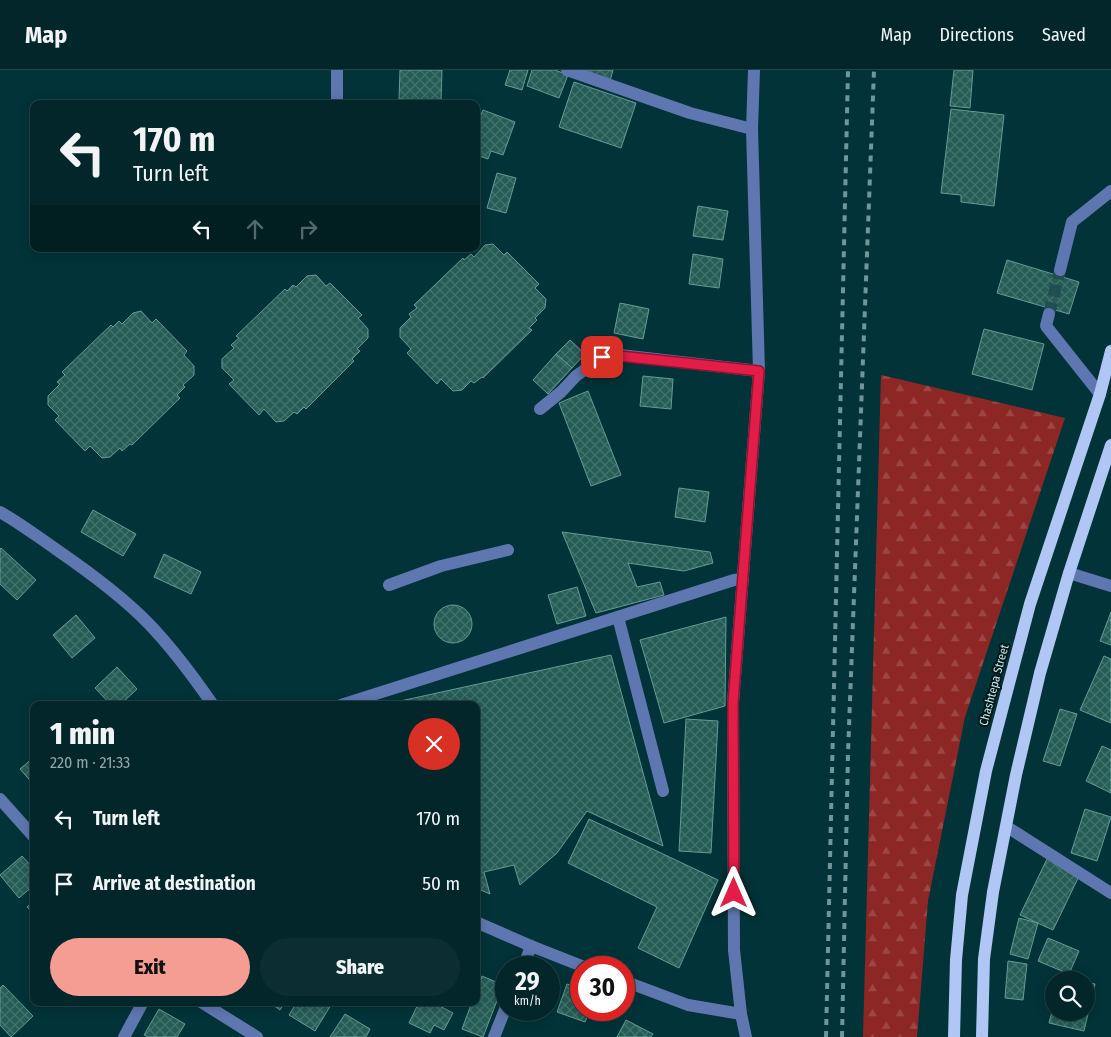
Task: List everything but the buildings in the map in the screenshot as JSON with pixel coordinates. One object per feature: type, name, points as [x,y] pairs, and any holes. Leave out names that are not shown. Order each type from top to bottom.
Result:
[{"type":"main road","name":"Chashtepa Street","points":[[954,1037],[956,960],[962,895],[986,771],[1012,666],[1030,604],[1100,394],[1111,351]]},
{"type":"main road","points":[[982,1037],[984,959],[993,892],[1016,774],[1040,673],[1111,445]]},
{"type":"street","points":[[337,70],[337,100]]},
{"type":"street","points":[[567,70],[690,113],[752,129]]},
{"type":"street","points":[[746,1037],[741,1014],[734,950],[733,703],[759,371],[752,129],[754,70]]},
{"type":"street","points":[[1060,270],[1072,222],[1111,191]]},
{"type":"street","points":[[1049,314],[1046,326],[1100,394]]},
{"type":"street","points":[[540,409],[561,392],[576,376],[602,357],[620,356],[759,371]]},
{"type":"street","points":[[0,512],[90,573],[148,622],[171,648],[210,701]]},
{"type":"street","points":[[389,585],[441,566],[508,550]]},
{"type":"street","points":[[1070,573],[1111,586]]},
{"type":"street","points":[[365,701],[618,617],[734,580],[743,579]]},
{"type":"street","points":[[618,617],[663,791]]},
{"type":"street","points":[[0,799],[30,833]]},
{"type":"street","points":[[1007,827],[1111,893]]},
{"type":"street","points":[[480,924],[570,961]]},
{"type":"street","points":[[527,956],[531,946]]},
{"type":"street","points":[[635,985],[688,1006],[741,1014]]},
{"type":"street","points":[[124,1037],[141,1006]]},
{"type":"street","points":[[207,1006],[257,1037]]},
{"type":"street","points":[[494,1037],[500,1021]]},
{"type":"green space","points":[[881,375],[1065,418],[965,717],[928,901],[917,1037],[863,1037]]},
{"type":"tunnel","points":[[1049,314],[1060,270]]},
{"type":"railway","points":[[826,1037],[848,70]]},
{"type":"railway","points":[[842,1037],[848,753],[874,70]]},
{"type":"route","points":[[602,357],[620,356],[759,371],[733,703],[734,893]]}]
